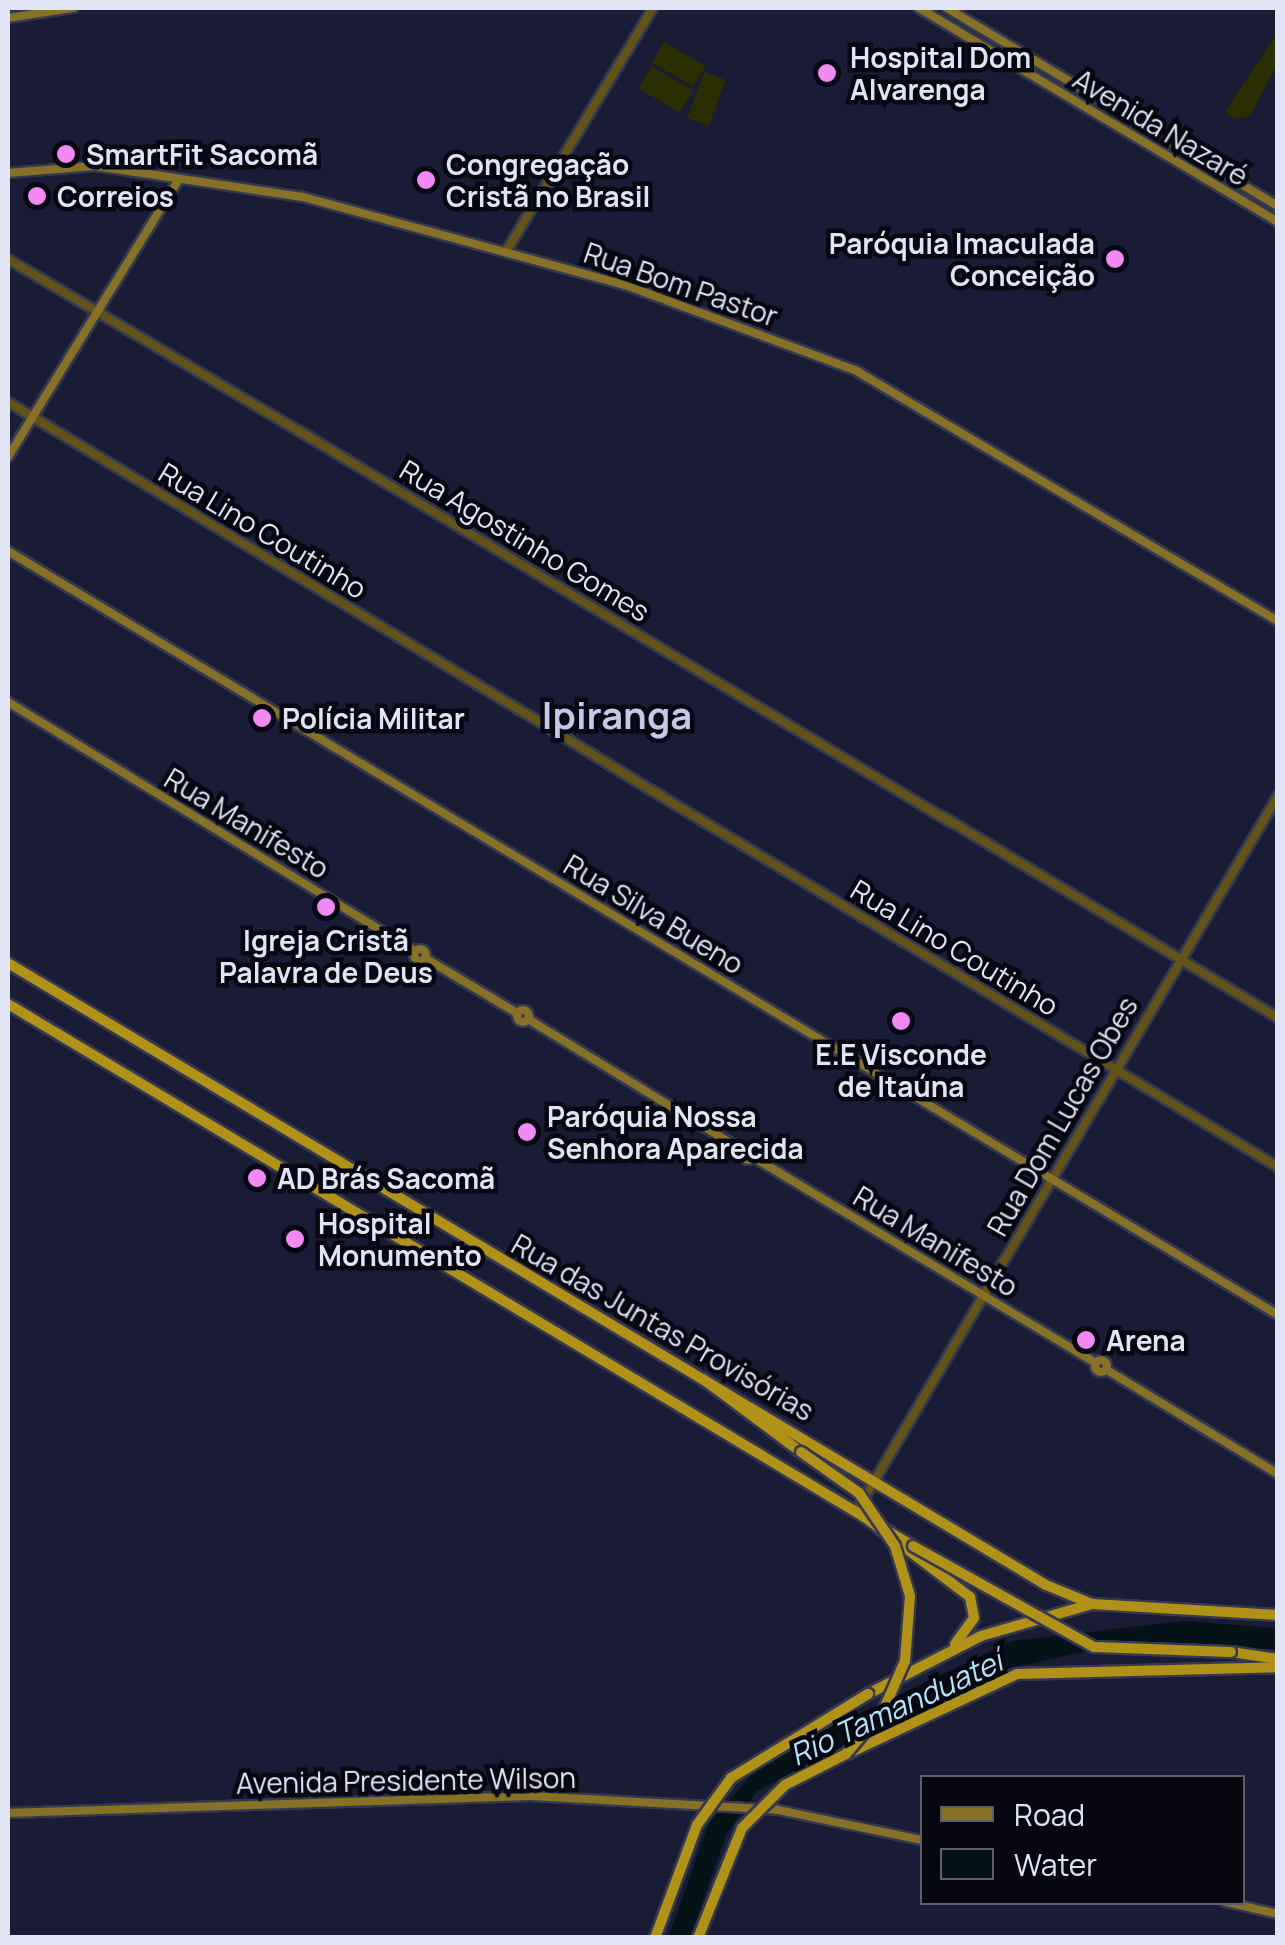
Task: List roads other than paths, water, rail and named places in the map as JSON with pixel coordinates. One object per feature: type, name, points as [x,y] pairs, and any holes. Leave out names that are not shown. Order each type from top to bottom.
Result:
[{"type":"highway","name":"Rua das Juntas Provisórias","points":[[8,963],[699,1373],[873,1483],[1092,1604]]},
{"type":"highway","name":"Rua das Juntas Provisórias","points":[[8,1004],[859,1511]]},
{"type":"highway","points":[[699,1373],[714,1395],[801,1452],[873,1510],[910,1596],[900,1676],[846,1754]]},
{"type":"highway","points":[[859,1511],[913,1546],[1094,1647],[1231,1652],[1278,1658]]},
{"type":"highway","points":[[859,1511],[970,1597],[968,1632],[940,1656]]},
{"type":"highway","points":[[655,1938],[697,1825],[731,1778],[868,1694],[940,1656],[1092,1604],[1278,1616]]},
{"type":"highway","points":[[698,1938],[742,1828],[785,1785],[963,1692],[1050,1669],[1278,1667]]},
{"type":"main road","points":[[8,18],[72,8]]},
{"type":"main road","name":"Avenida Nazaré","points":[[920,8],[1278,222]]},
{"type":"main road","name":"Avenida Nazaré","points":[[947,8],[1278,206]]},
{"type":"main road","name":"Rua Bom Pastor","points":[[8,173],[95,166],[303,197],[507,250],[856,370],[1278,621]]},
{"type":"main road","points":[[8,457],[179,179]]},
{"type":"main road","name":"Rua Silva Bueno","points":[[8,551],[1278,1315]]},
{"type":"main road","name":"Rua Manifesto","points":[[8,702],[1278,1474]]},
{"type":"main road","name":"Avenida Presidente Wilson","points":[[8,1814],[530,1796],[747,1810],[920,1840]]},
{"type":"main road","points":[[1239,1905],[1278,1914]]},
{"type":"street","points":[[507,250],[653,8]]},
{"type":"street","points":[[8,259],[96,310]]},
{"type":"street","name":"Rua Agostinho Gomes","points":[[96,310],[1180,960]]},
{"type":"street","name":"Rua Lino Coutinho","points":[[8,402],[1278,1167]]},
{"type":"street","name":"Rua Dom Lucas Obes","points":[[859,1511],[1278,796]]},
{"type":"street","points":[[1180,960],[1278,1018]]},
{"type":"water","name":"Rio Tamanduateí","points":[[1183,1621],[1277,1628],[1277,1649],[1102,1648],[982,1674],[757,1791],[727,1833],[690,1937],[668,1938],[709,1823],[766,1758],[1012,1641]]},
{"type":"railway","points":[[626,1938],[831,1938]]},
{"type":"place","name":"Hospital Dom Alvarenga","points":[[827,73]]},
{"type":"place","name":"SmartFit Sacomã","points":[[66,154]]},
{"type":"place","name":"Congregação Cristã no Brasil","points":[[426,180]]},
{"type":"place","name":"Correios","points":[[37,196]]},
{"type":"place","name":"Paróquia Imaculada Conceição","points":[[1115,259]]},
{"type":"place","name":"Polícia Militar","points":[[262,718]]},
{"type":"place","name":"Igreja Cristã Palavra de Deus","points":[[326,907]]},
{"type":"place","name":"E.E Visconde de Itaúna","points":[[901,1021]]},
{"type":"place","name":"Paróquia Nossa Senhora Aparecida","points":[[527,1132]]},
{"type":"place","name":"AD Brás Sacomã","points":[[257,1178]]},
{"type":"place","name":"Hospital Monumento","points":[[295,1239]]},
{"type":"place","name":"Arena","points":[[1086,1340]]},
{"type":"district","name":"Ipiranga","points":[[617,715]]}]
